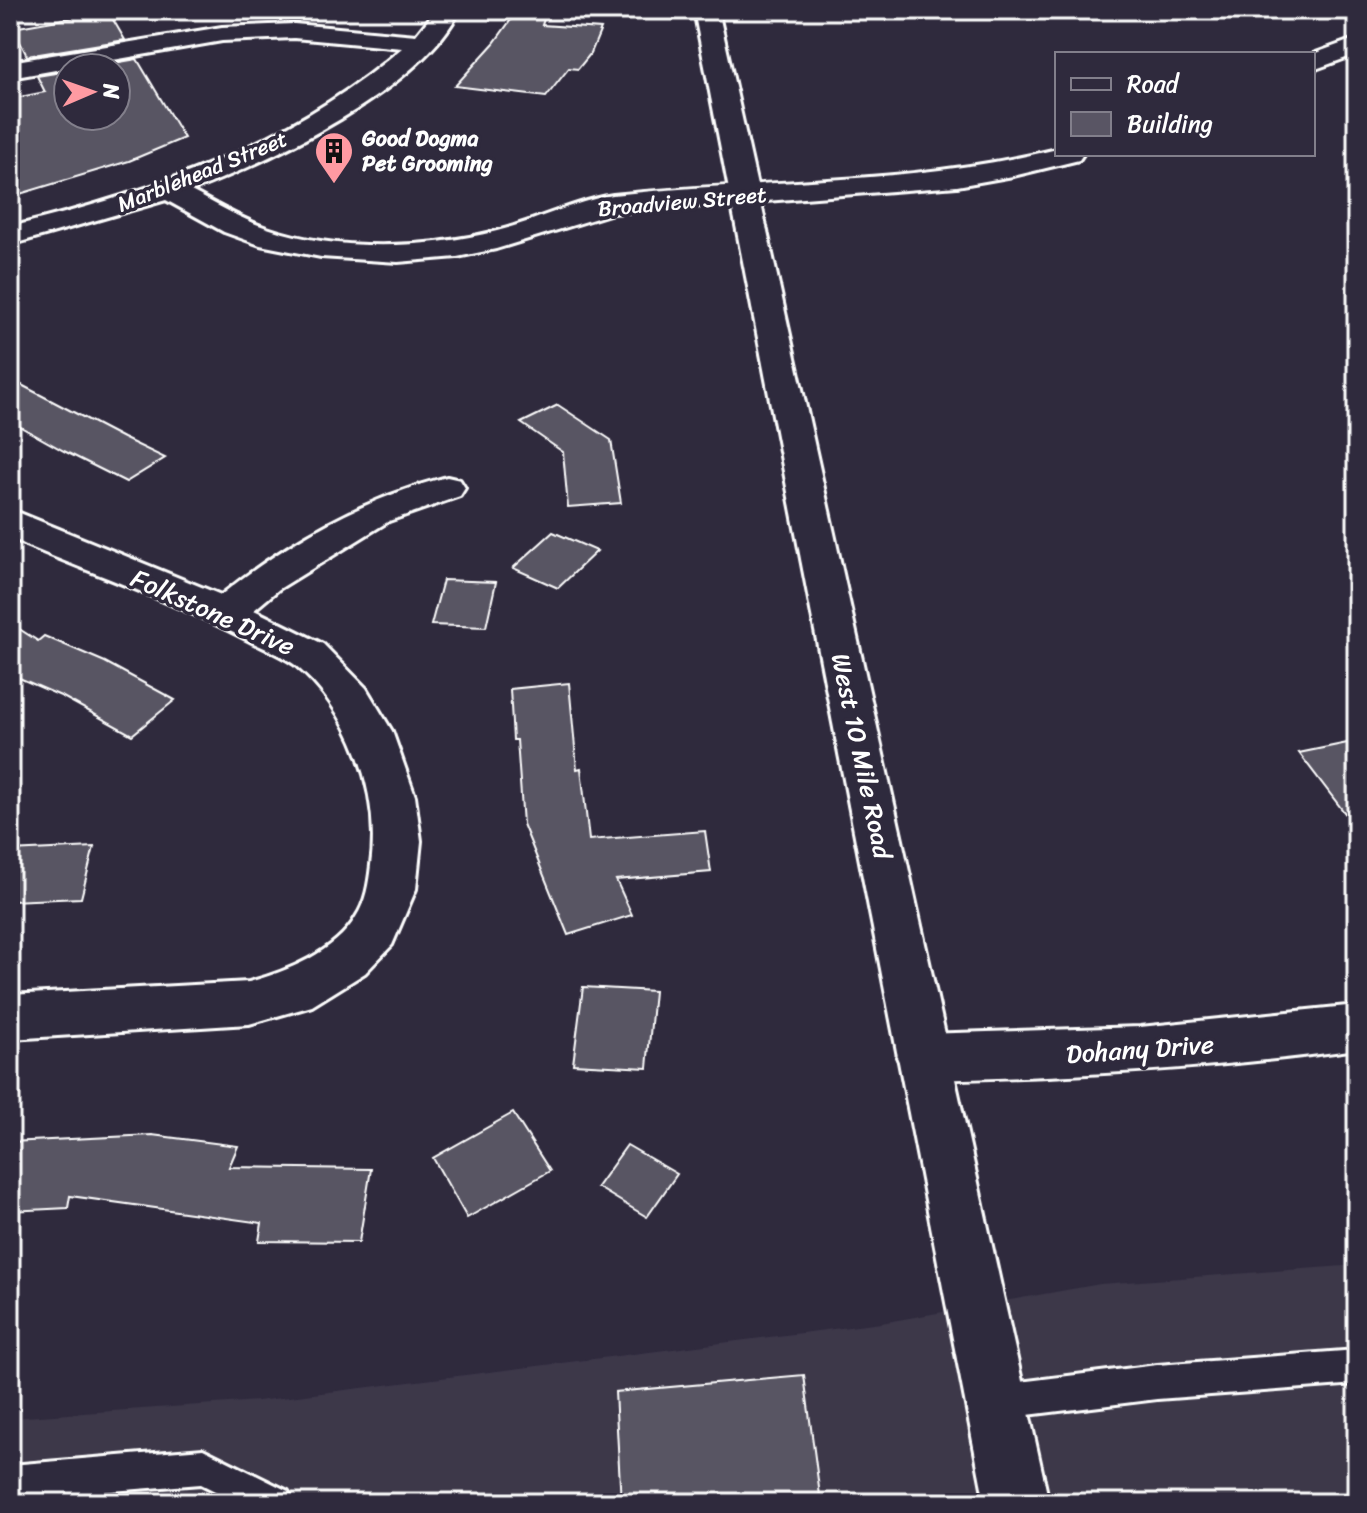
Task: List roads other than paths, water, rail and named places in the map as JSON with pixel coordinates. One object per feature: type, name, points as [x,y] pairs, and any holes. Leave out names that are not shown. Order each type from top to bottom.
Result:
[{"type":"street","name":"Marblehead Street","points":[[10,236],[77,219],[166,189],[238,161],[305,129],[375,85],[423,43],[448,10]]},
{"type":"street","name":"West 10 Mile Road","points":[[706,10],[1017,1503]]},
{"type":"street","points":[[10,70],[188,38],[256,31],[336,33],[423,43]]},
{"type":"street","points":[[1315,62],[1357,45]]},
{"type":"street","name":"Broadview Street","points":[[166,189],[257,235],[307,246],[407,254],[467,246],[510,236],[610,204],[822,190],[983,173],[1060,156]]},
{"type":"street","points":[[226,612],[265,580],[376,513],[447,488]]},
{"type":"street","name":"Folkstone Drive","points":[[10,521],[41,538],[226,612],[308,654],[351,699],[370,731],[392,796],[398,841],[392,889],[375,931],[347,959],[294,991],[249,1003],[10,1017]]},
{"type":"street","name":"Dohany Drive","points":[[923,1057],[1041,1056],[1254,1042],[1357,1027]]},
{"type":"lane","points":[[994,1402],[1157,1382],[1357,1367]]},
{"type":"lane","points":[[10,1482],[203,1466],[276,1503]]},
{"type":"place","name":"Good Dogma Pet Grooming","points":[[334,185]]}]
